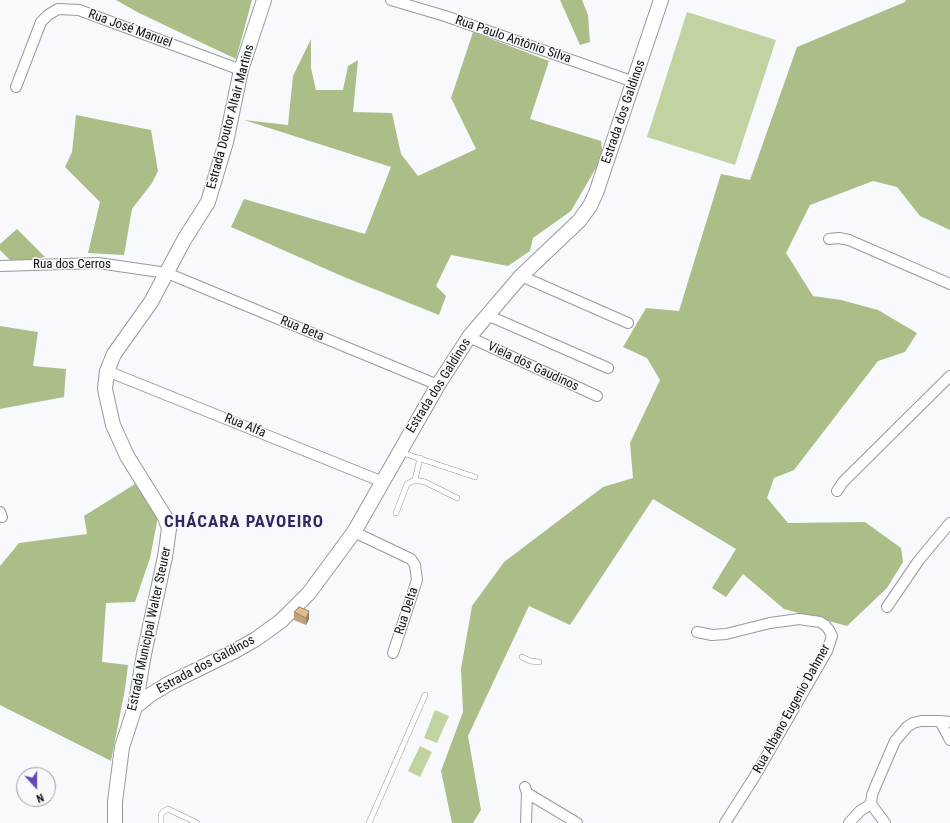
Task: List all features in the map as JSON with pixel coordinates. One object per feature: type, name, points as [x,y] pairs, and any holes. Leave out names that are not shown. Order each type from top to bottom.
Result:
[{"type":"street","name":"Estrada Doutor Altair Martins","points":[[167,273],[184,240],[208,202],[226,142],[241,70],[264,0]]},
{"type":"street","name":"Rua Paulo Antônio Silva","points":[[391,0],[445,16],[634,82]]},
{"type":"street","name":"Estrada dos Galdinos","points":[[135,707],[162,688],[251,642],[281,621],[309,593],[354,532],[438,385],[469,337],[521,276],[579,221],[590,206],[596,193],[661,0]]},
{"type":"street","name":"Rua José Manuel","points":[[16,87],[41,22],[48,15],[58,9],[79,10],[241,70]]},
{"type":"street","points":[[829,239],[839,238],[849,240],[950,284]]},
{"type":"street","name":"Rua dos Cerros","points":[[0,266],[98,263],[167,273]]},
{"type":"street","name":"Estrada Municipal Walter Steurer","points":[[115,823],[114,802],[122,746],[135,707],[144,654],[166,552],[169,529],[165,517],[127,456],[113,425],[105,389],[107,371],[114,354],[151,302],[167,273]]},
{"type":"street","name":"Rua Beta","points":[[167,273],[438,385]]},
{"type":"street","points":[[521,276],[628,323]]},
{"type":"street","points":[[487,315],[608,368]]},
{"type":"street","name":"Viela dos Gaudinos","points":[[469,337],[597,396]]},
{"type":"street","name":"Rua Alfa","points":[[107,371],[383,482]]},
{"type":"street","points":[[837,491],[843,482],[950,376]]},
{"type":"street","points":[[887,607],[919,560],[950,523]]},
{"type":"street","name":"Rua Delta","points":[[354,532],[411,559],[415,565],[417,580],[393,654]]},
{"type":"street","name":"Rua Albano Eugenio Dahmer","points":[[697,632],[712,635],[726,634],[770,623],[799,619],[820,622],[830,630],[832,636],[827,651],[755,776],[725,823]]},
{"type":"street","points":[[885,823],[871,804],[872,795],[898,736],[913,723],[922,721],[945,721],[950,740]]},
{"type":"street","points":[[526,823],[526,790],[577,823]]},
{"type":"street","points":[[849,823],[860,811],[871,804]]},
{"type":"lane","points":[[399,452],[475,477]]},
{"type":"lane","points":[[415,480],[420,458]]},
{"type":"lane","points":[[396,513],[407,484],[415,480],[425,482],[457,498]]},
{"type":"lane","points":[[522,657],[530,661],[539,662]]},
{"type":"lane","points":[[369,823],[425,695]]},
{"type":"lane","points":[[160,823],[161,815],[168,809],[197,823]]},
{"type":"green space","points":[[116,0],[252,0],[236,59],[139,13]]},
{"type":"green space","points":[[560,0],[582,0],[588,15],[590,42],[580,45]]},
{"type":"green space","points":[[906,0],[950,0],[950,230],[920,216],[897,187],[873,181],[810,205],[786,253],[813,296],[841,300],[878,310],[917,333],[905,352],[878,361],[794,470],[774,478],[767,498],[788,523],[865,522],[901,548],[903,562],[887,588],[847,626],[784,609],[743,574],[726,597],[712,588],[736,549],[653,499],[570,625],[529,606],[468,736],[481,810],[473,823],[452,823],[441,771],[463,712],[461,669],[472,606],[504,562],[603,487],[633,478],[630,443],[660,380],[647,358],[623,347],[646,308],[679,311],[721,174],[750,180],[797,47],[905,2]]},
{"type":"green space","points":[[687,12],[776,40],[735,165],[647,137]]},
{"type":"green space","points":[[473,32],[549,61],[530,119],[601,141],[603,156],[571,211],[533,238],[530,251],[508,266],[451,255],[436,286],[446,296],[439,315],[344,277],[231,227],[244,199],[365,234],[391,167],[244,120],[288,125],[293,76],[311,39],[311,68],[316,90],[343,90],[348,66],[358,60],[353,112],[392,113],[401,154],[418,176],[476,149],[451,98]]},
{"type":"green space","points":[[76,115],[151,130],[158,171],[152,183],[132,209],[124,255],[88,253],[100,202],[65,167],[72,152]]},
{"type":"green space","points":[[17,229],[45,257],[13,263],[0,250],[0,244]]},
{"type":"green space","points":[[0,326],[38,332],[33,366],[66,369],[64,397],[0,409]]},
{"type":"green space","points":[[135,484],[158,517],[150,558],[135,602],[106,603],[102,662],[128,665],[125,689],[111,761],[0,705],[0,566],[19,543],[87,534],[84,516]]},
{"type":"green space","points":[[435,710],[449,716],[437,743],[424,738]]},
{"type":"green space","points":[[420,746],[432,752],[420,777],[408,771]]},
{"type":"building","points":[[299,607],[309,611],[306,618],[294,612]]},
{"type":"district","name":"CHÁCARA PAVOEIRO","points":[[244,523]]}]
